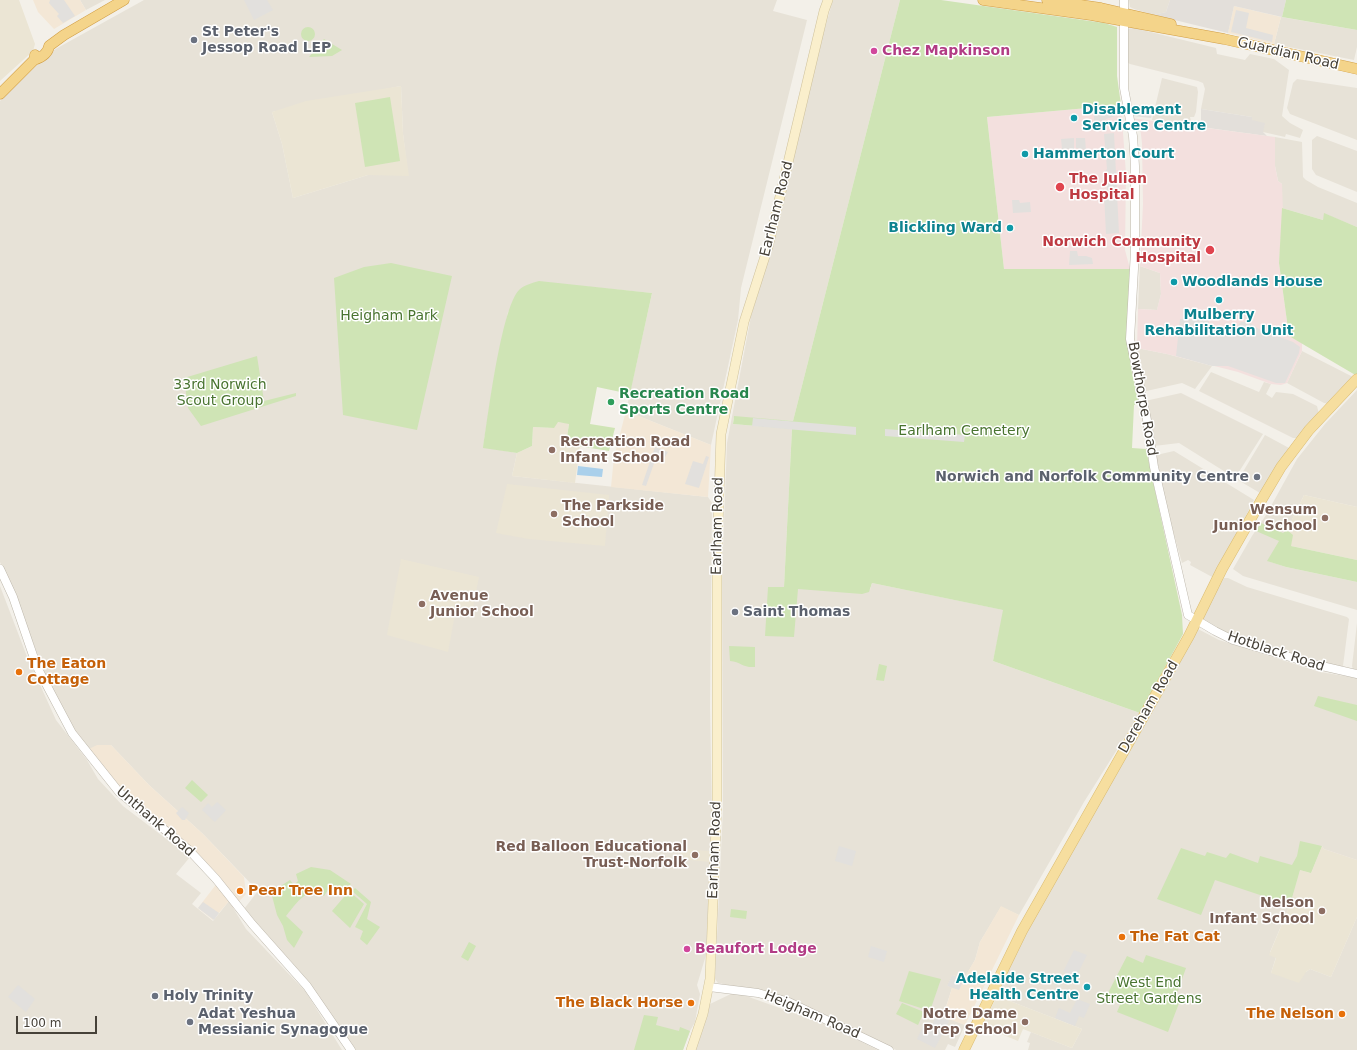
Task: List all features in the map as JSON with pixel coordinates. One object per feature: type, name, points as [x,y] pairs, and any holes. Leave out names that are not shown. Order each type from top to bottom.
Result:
[{"type":"highway","points":[[0,94],[34,60],[40,59],[46,53],[49,46],[64,35],[124,0]]},
{"type":"highway","points":[[983,0],[1124,17]]},
{"type":"highway","points":[[1047,0],[1124,17]]},
{"type":"highway","name":"Guardian Road","points":[[1124,17],[1357,69]]},
{"type":"main road","name":"Earlham Road","points":[[824,0],[824,11]]},
{"type":"main road","name":"Earlham Road","points":[[691,1050],[703,1014],[709,987],[717,801],[717,558],[721,434],[744,322],[768,247],[824,11],[828,0]]},
{"type":"main road","name":"Dereham Road","points":[[964,1050],[1001,971],[1025,925],[1197,621],[1222,569],[1281,467],[1309,430],[1357,379]]},
{"type":"street","name":"Bowthorpe Road","points":[[1124,0],[1124,88],[1135,150],[1136,237],[1131,314],[1132,351],[1154,467],[1187,612],[1190,618],[1197,621]]},
{"type":"street","name":"Unthank Road","points":[[0,569],[13,597],[37,668],[72,733],[119,792],[189,850],[216,879],[252,924],[307,986],[350,1050]]},
{"type":"street","name":"Hotblack Road","points":[[1197,621],[1233,640],[1319,666],[1357,674]]},
{"type":"street","name":"Heigham Road","points":[[709,987],[758,993],[789,1002],[889,1050]]},
{"type":"shaded area","points":[[0,0],[19,0],[35,44],[33,51],[0,81]]},
{"type":"shaded area","points":[[33,0],[80,0],[86,10],[54,29],[38,12]]},
{"type":"shaded area","points":[[50,0],[64,0],[75,16],[63,23],[57,16],[59,14],[49,3]]},
{"type":"shaded area","points":[[80,0],[105,0],[86,10]]},
{"type":"shaded area","points":[[144,0],[777,0],[773,11],[807,20],[741,288],[738,320],[711,445],[626,411],[652,293],[539,282],[508,312],[495,373],[483,447],[517,453],[512,476],[708,497],[712,503],[710,707],[712,818],[706,955],[697,985],[700,994],[695,1022],[683,1050],[354,1050],[290,960],[256,926],[244,909],[258,891],[203,834],[149,785],[111,745],[87,750],[52,692],[18,603],[0,562],[0,101],[52,51]],"holes":[[[401,86],[403,134],[408,175],[368,175],[293,198],[282,144],[272,112]]]},
{"type":"shaded area","points":[[244,0],[267,0],[273,10],[254,20]]},
{"type":"shaded area","points":[[833,0],[900,0],[793,421],[734,417],[733,420],[733,424],[792,429],[784,587],[870,590],[872,583],[1004,610],[993,661],[1140,713],[1084,802],[1019,915],[1001,907],[980,942],[975,960],[964,979],[952,975],[952,988],[943,1016],[965,1025],[955,1047],[948,1044],[945,1050],[896,1050],[827,1016],[763,992],[718,983],[715,979],[723,809],[722,577],[727,443],[751,316],[773,241],[815,62]]},
{"type":"shaded area","points":[[1129,0],[1170,0],[1166,12],[1154,15],[1130,7]]},
{"type":"shaded area","points":[[1170,0],[1286,0],[1282,17],[1234,6],[1228,33],[1154,15],[1166,12]]},
{"type":"shaded area","points":[[1234,6],[1281,17],[1274,44],[1228,33]]},
{"type":"shaded area","points":[[1236,10],[1249,13],[1246,28],[1273,35],[1272,42],[1231,32]]},
{"type":"shaded area","points":[[1281,17],[1357,30],[1357,47],[1354,60],[1274,44]]},
{"type":"shaded area","points":[[1134,28],[1216,48],[1217,54],[1245,60],[1250,54],[1274,59],[1289,70],[1282,116],[1290,123],[1303,130],[1300,138],[1286,134],[1285,137],[1263,132],[1252,120],[1252,117],[1201,109],[1205,89],[1203,83],[1130,64],[1125,61],[1126,29]]},
{"type":"shaded area","points":[[1162,78],[1197,87],[1196,112],[1194,117],[1190,117],[1192,125],[1152,120]]},
{"type":"shaded area","points":[[1297,79],[1357,88],[1357,140],[1290,114],[1287,108],[1293,83]]},
{"type":"shaded area","points":[[401,86],[403,134],[409,176],[368,175],[293,198],[282,144],[272,112],[306,101]]},
{"type":"shaded area","points":[[1134,104],[1154,108],[1151,118],[1133,116]]},
{"type":"shaded area","name":"The Julian Hospital","points":[[1121,105],[1126,174],[1125,250],[1130,269],[1004,269],[987,117]]},
{"type":"shaded area","points":[[1115,106],[1118,115],[1106,119],[1100,124],[1094,122],[1094,115],[1103,113],[1103,107]]},
{"type":"shaded area","points":[[1201,109],[1252,117],[1252,120],[1265,123],[1263,132],[1267,136],[1201,127]]},
{"type":"shaded area","name":"Norwich Community Hospital","points":[[1131,118],[1275,137],[1275,166],[1278,181],[1282,184],[1283,212],[1279,263],[1289,336],[1302,343],[1302,351],[1287,383],[1281,385],[1271,384],[1238,372],[1137,348],[1138,309],[1157,310],[1161,294],[1160,273],[1140,266],[1143,204],[1142,143],[1140,127]]},
{"type":"shaded area","points":[[1114,133],[1119,233],[1106,234],[1104,194],[1107,190],[1107,183],[1104,182],[1103,174],[1107,169],[1104,134]]},
{"type":"shaded area","points":[[1317,136],[1357,151],[1357,192],[1316,175],[1312,169],[1312,140]]},
{"type":"shaded area","points":[[1275,137],[1302,142],[1303,177],[1318,187],[1357,203],[1357,227],[1325,214],[1323,220],[1282,208],[1282,184],[1278,181],[1275,166]]},
{"type":"shaded area","points":[[1074,138],[1074,149],[1062,149],[1061,139]]},
{"type":"shaded area","points":[[1076,138],[1085,138],[1086,150],[1076,148]]},
{"type":"shaded area","points":[[1012,200],[1019,200],[1020,203],[1030,202],[1031,212],[1013,213]]},
{"type":"shaded area","points":[[1070,251],[1077,251],[1078,256],[1092,258],[1093,264],[1069,265]]},
{"type":"shaded area","points":[[1140,266],[1160,273],[1161,294],[1157,310],[1138,309]]},
{"type":"shaded area","points":[[1209,318],[1209,328],[1221,328],[1221,333],[1231,332],[1241,322],[1248,322],[1259,329],[1293,342],[1300,347],[1299,353],[1285,383],[1276,383],[1228,366],[1212,366],[1176,356],[1180,319]]},
{"type":"shaded area","points":[[1137,348],[1212,366],[1195,389],[1182,383],[1142,392]]},
{"type":"shaded area","points":[[1302,351],[1355,378],[1330,404],[1324,403],[1287,383]]},
{"type":"shaded area","points":[[1211,372],[1259,392],[1264,382],[1271,384],[1266,394],[1272,398],[1276,392],[1293,394],[1317,406],[1319,414],[1297,438],[1293,438],[1199,391]]},
{"type":"shaded area","points":[[1357,390],[1357,507],[1304,495],[1287,530],[1268,561],[1286,567],[1357,582],[1357,610],[1243,576],[1233,569],[1266,515],[1297,459],[1325,424]]},
{"type":"shaded area","points":[[1181,393],[1263,434],[1235,478],[1179,443],[1154,446],[1145,401]]},
{"type":"shaded area","points":[[626,411],[711,445],[708,497],[611,487],[614,457]]},
{"type":"shaded area","points":[[753,418],[856,427],[856,435],[752,426]]},
{"type":"shaded area","name":"Recreation Road Infant School","points":[[557,422],[569,423],[566,444],[580,445],[575,483],[512,476],[517,453],[532,446],[533,427],[553,428]]},
{"type":"shaded area","points":[[885,429],[965,435],[964,442],[885,436]]},
{"type":"shaded area","points":[[1265,435],[1289,448],[1260,493],[1238,480]]},
{"type":"shaded area","points":[[655,447],[668,452],[665,457],[657,455],[646,486],[642,485]]},
{"type":"shaded area","points":[[1174,451],[1254,500],[1214,578],[1190,565],[1191,562],[1188,560],[1182,563],[1152,456]]},
{"type":"shaded area","points":[[706,456],[709,457],[699,488],[685,484],[693,461],[703,464]]},
{"type":"shaded area","name":"The Parkside School","points":[[507,484],[609,495],[605,546],[529,539],[496,533]]},
{"type":"shaded area","name":"Wensum Junior School","points":[[1304,495],[1357,507],[1357,560],[1291,546],[1287,530]]},
{"type":"shaded area","name":"Avenue Junior School","points":[[401,559],[479,577],[472,612],[456,609],[448,652],[387,635]]},
{"type":"shaded area","points":[[1224,578],[1228,578],[1247,587],[1347,617],[1349,619],[1343,666],[1340,667],[1317,661],[1224,632],[1201,621],[1201,618]]},
{"type":"shaded area","points":[[0,586],[26,654],[56,720],[87,760],[98,779],[123,806],[190,857],[176,874],[201,893],[192,904],[213,921],[229,901],[246,929],[306,992],[342,1050],[0,1050]]},
{"type":"shaded area","points":[[1357,623],[1357,669],[1353,669],[1352,666]]},
{"type":"shaded area","points":[[1196,628],[1219,640],[1320,672],[1357,678],[1357,860],[1324,849],[1322,846],[1311,873],[1300,870],[1290,905],[1270,952],[1276,957],[1271,973],[1306,972],[1310,969],[1331,977],[1357,917],[1357,1050],[1028,1050],[1030,1043],[1027,1042],[1031,1032],[1072,1048],[1082,1029],[997,996],[1015,953]]},
{"type":"shaded area","points":[[97,745],[111,745],[149,785],[203,834],[244,877],[246,894],[233,908],[229,901],[213,920],[198,908],[221,878],[198,854],[122,790],[87,750]]},
{"type":"shaded area","points":[[217,802],[226,810],[215,822],[202,810],[208,803],[212,807]]},
{"type":"shaded area","points":[[182,807],[189,813],[185,820],[182,820],[176,813]]},
{"type":"shaded area","points":[[839,846],[856,851],[852,866],[835,861]]},
{"type":"shaded area","name":"Nelson Infant School","points":[[1322,846],[1324,849],[1357,860],[1357,917],[1331,977],[1310,969],[1306,972],[1299,983],[1271,973],[1276,958],[1269,955],[1290,905],[1300,870],[1311,873]]},
{"type":"shaded area","name":"Red Balloon Educational Trust-Norfolk","points":[[681,849],[710,851],[710,862],[680,859]]},
{"type":"shaded area","points":[[203,902],[219,913],[214,920],[198,908]]},
{"type":"shaded area","points":[[1001,906],[1019,915],[965,1025],[943,1017],[952,988],[947,986],[952,975],[964,978],[975,960],[980,942]]},
{"type":"shaded area","points":[[871,946],[887,951],[884,962],[868,957]]},
{"type":"shaded area","points":[[1074,950],[1087,955],[1076,977],[1063,972]]},
{"type":"shaded area","points":[[952,975],[964,979],[959,990],[947,986]]},
{"type":"shaded area","points":[[18,985],[35,999],[26,1012],[8,997]]},
{"type":"shaded area","points":[[735,992],[827,1025],[878,1050],[694,1050],[710,1004]]},
{"type":"shaded area","name":"Notre Dame Prep School","points":[[997,996],[1082,1029],[1072,1048],[1023,1029],[1018,1041],[982,1026]]},
{"type":"shaded area","points":[[1077,999],[1090,1004],[1084,1018],[1079,1016],[1075,1026],[1055,1018],[1059,1008],[1070,1013]]},
{"type":"shaded area","points":[[937,1015],[949,1021],[935,1048],[917,1039],[923,1026],[930,1029]]},
{"type":"green space","name":"Earlham Cemetery","points":[[900,0],[941,0],[1104,23],[1117,27],[1117,76],[1121,105],[987,117],[1004,269],[1130,269],[1127,333],[1131,368],[1139,404],[1134,405],[1132,448],[1146,449],[1182,615],[1183,634],[1140,713],[993,661],[1003,610],[872,583],[869,592],[862,594],[798,589],[794,637],[765,636],[768,587],[784,587],[792,429],[733,424],[734,416],[793,421]]},
{"type":"green space","points":[[1286,0],[1357,0],[1357,30],[1282,17]]},
{"type":"green space","points":[[308,27],[313,29],[315,34],[313,39],[308,41],[303,39],[301,34],[303,29]]},
{"type":"green space","points":[[324,39],[342,50],[332,56],[309,57]]},
{"type":"green space","points":[[390,97],[400,161],[365,167],[355,103]]},
{"type":"green space","points":[[1282,208],[1323,220],[1324,213],[1357,227],[1357,376],[1289,336],[1279,263]]},
{"type":"green space","name":"Heigham Park","points":[[391,263],[452,276],[417,430],[343,415],[334,278],[364,267]]},
{"type":"green space","points":[[539,281],[652,293],[630,394],[597,387],[590,424],[615,428],[609,451],[566,444],[569,424],[558,422],[554,428],[533,427],[532,446],[517,453],[483,448],[496,364],[506,318],[512,301],[519,290],[526,285]]},
{"type":"green space","name":"33rd Norwich Scout Group","points":[[257,356],[264,401],[296,393],[296,396],[201,426],[188,408],[184,378]]},
{"type":"green space","points":[[1261,523],[1283,533],[1287,530],[1293,535],[1291,546],[1357,560],[1357,582],[1286,567],[1267,561],[1279,541],[1256,531]]},
{"type":"green space","points":[[729,646],[755,647],[755,667],[748,667],[737,662],[730,661]]},
{"type":"green space","points":[[879,664],[887,666],[884,681],[876,680]]},
{"type":"green space","points":[[1318,696],[1357,705],[1357,721],[1314,706]]},
{"type":"green space","points":[[192,780],[208,795],[201,802],[185,788]]},
{"type":"green space","points":[[1300,841],[1322,846],[1311,873],[1300,870],[1290,905],[1215,880],[1201,915],[1157,899],[1181,848],[1205,856],[1207,852],[1226,858],[1230,853],[1258,863],[1260,856],[1292,865],[1297,856]]},
{"type":"green space","points":[[311,867],[330,870],[351,884],[344,890],[341,888],[333,892],[328,890],[324,896],[318,893],[307,894],[298,901],[286,916],[303,932],[294,948],[287,940],[283,926],[277,915],[271,892],[290,880],[294,885],[298,881],[296,874]]},
{"type":"green space","points":[[355,888],[371,902],[367,919],[380,927],[367,945],[360,939],[363,931],[355,927],[367,904],[352,891]]},
{"type":"green space","points":[[349,891],[364,904],[350,928],[332,911]]},
{"type":"green space","points":[[731,909],[747,911],[746,919],[730,917]]},
{"type":"green space","points":[[469,942],[476,946],[468,961],[461,957]]},
{"type":"green space","name":"West End Street Gardens","points":[[1146,955],[1186,968],[1176,996],[1181,998],[1168,1032],[1117,1012],[1122,1000],[1108,993],[1127,956],[1143,963]]},
{"type":"green space","points":[[909,971],[941,979],[930,1011],[899,1001]]},
{"type":"green space","points":[[902,1003],[924,1012],[918,1025],[896,1014]]},
{"type":"green space","points":[[644,1015],[658,1017],[656,1025],[679,1031],[680,1027],[690,1031],[683,1050],[634,1050]]},
{"type":"water","points":[[578,466],[603,469],[602,477],[577,475]]},
{"type":"place","name":"St Peter's Jessop Road LEP","points":[[194,40]]},
{"type":"place","name":"Chez Mapkinson","points":[[874,51]]},
{"type":"place","name":"Disablement Services Centre","points":[[1074,118]]},
{"type":"place","name":"Hammerton Court","points":[[1025,154]]},
{"type":"place","name":"The Julian Hospital","points":[[1060,187]]},
{"type":"place","name":"Blickling Ward","points":[[1010,228]]},
{"type":"place","name":"Norwich Community Hospital","points":[[1210,250]]},
{"type":"place","name":"Woodlands House","points":[[1174,282]]},
{"type":"place","name":"Mulberry Rehabilitation Unit","points":[[1219,300]]},
{"type":"place","name":"Recreation Road Sports Centre","points":[[611,402]]},
{"type":"place","name":"Recreation Road Infant School","points":[[552,450]]},
{"type":"place","name":"Norwich and Norfolk Community Centre","points":[[1257,477]]},
{"type":"place","name":"The Parkside School","points":[[554,514]]},
{"type":"place","name":"Wensum Junior School","points":[[1325,518]]},
{"type":"place","name":"Avenue Junior School","points":[[422,604]]},
{"type":"place","name":"Saint Thomas","points":[[735,612]]},
{"type":"place","name":"The Eaton Cottage","points":[[19,672]]},
{"type":"place","name":"Red Balloon Educational Trust-Norfolk","points":[[695,855]]},
{"type":"place","name":"Pear Tree Inn","points":[[240,891]]},
{"type":"place","name":"Nelson Infant School","points":[[1322,911]]},
{"type":"place","name":"The Fat Cat","points":[[1122,937]]},
{"type":"place","name":"Beaufort Lodge","points":[[687,949]]},
{"type":"place","name":"Adelaide Street Health Centre","points":[[1087,987]]},
{"type":"place","name":"Holy Trinity","points":[[155,996]]},
{"type":"place","name":"The Black Horse","points":[[691,1003]]},
{"type":"place","name":"The Nelson","points":[[1342,1014]]},
{"type":"place","name":"Adat Yeshua Messianic Synagogue","points":[[190,1022]]},
{"type":"place","name":"Notre Dame Prep School","points":[[1025,1022]]}]
